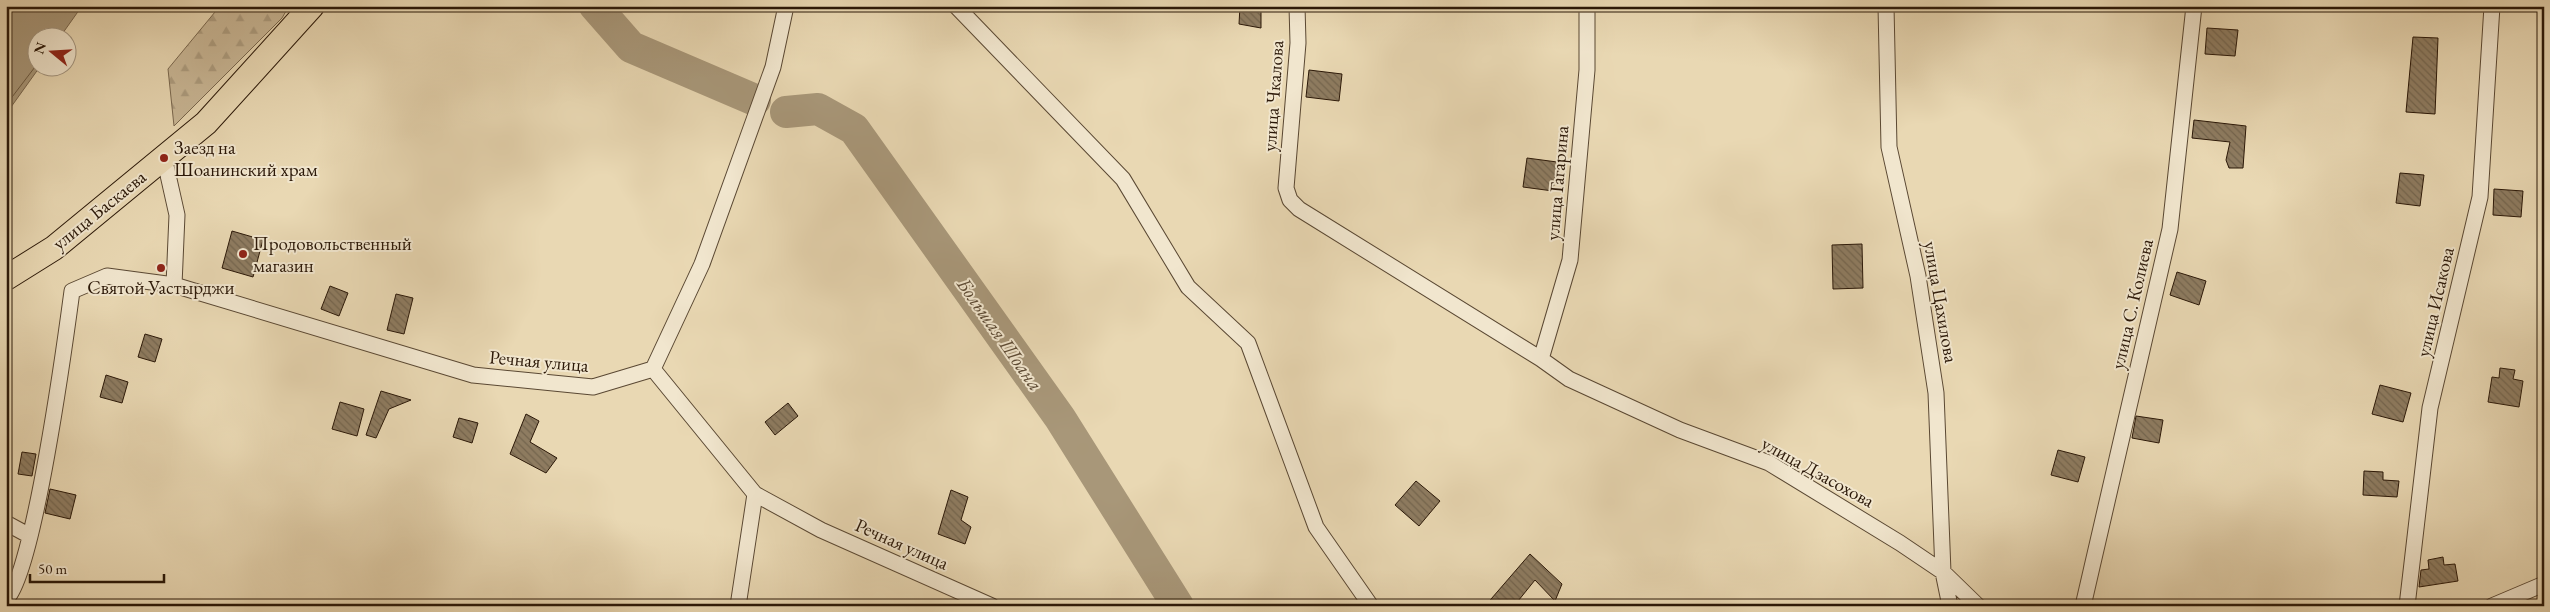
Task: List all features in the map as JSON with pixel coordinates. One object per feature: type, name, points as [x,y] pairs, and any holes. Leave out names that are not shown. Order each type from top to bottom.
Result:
[{"type":"main road","name":"улица Баскаева","points":[[6,278],[54,248],[206,123],[312,6]]},
{"type":"street","points":[[653,369],[702,264],[773,68],[786,6]]},
{"type":"street","points":[[956,6],[1123,179],[1188,287],[1248,343],[1316,527],[1371,606]]},
{"type":"street","name":"улица Чкалова","points":[[1286,188],[1298,43],[1298,6]]},
{"type":"street","name":"улица Гагарина","points":[[1542,359],[1570,260],[1588,70],[1587,6]]},
{"type":"street","name":"улица Цахилова","points":[[1886,6],[1888,147],[1918,276],[1936,393],[1943,572],[1950,606]]},
{"type":"street","name":"улица С. Колиева","points":[[2083,606],[2170,229],[2194,6]]},
{"type":"street","name":"улица Исакова","points":[[2407,606],[2430,408],[2480,197],[2492,6]]},
{"type":"street","points":[[164,157],[177,215],[174,285]]},
{"type":"street","name":"улица Дзасохова","points":[[1286,188],[1290,200],[1299,209],[1542,359],[1569,379],[1671,426],[1769,463],[1900,543],[1943,572],[1978,606]]},
{"type":"street","name":"Речная улица","points":[[30,536],[56,406],[72,291],[107,276],[174,285],[473,375],[593,387],[653,369],[755,494],[822,530],[992,606]]},
{"type":"street","points":[[738,606],[755,494]]},
{"type":"street","points":[[6,523],[30,536],[23,570],[6,599]]},
{"type":"street","points":[[2492,606],[2544,584]]},
{"type":"green space","points":[[213,6],[289,6],[282,18],[174,126],[168,69],[215,12]]},
{"type":"water","points":[[6,6],[82,6],[66,28],[28,28],[28,78],[32,78],[6,114]]},
{"type":"building","points":[[1240,6],[1261,6],[1261,28],[1239,24]]},
{"type":"building","points":[[2207,28],[2238,30],[2235,56],[2205,54]]},
{"type":"building","points":[[2413,37],[2438,38],[2435,114],[2406,112]]},
{"type":"building","points":[[1309,70],[1342,74],[1339,101],[1306,97]]},
{"type":"building","points":[[2194,120],[2246,126],[2243,168],[2229,168],[2226,160],[2230,142],[2192,138]]},
{"type":"building","points":[[1527,158],[1557,162],[1553,191],[1523,187]]},
{"type":"building","points":[[2400,173],[2424,175],[2420,206],[2396,203]]},
{"type":"building","points":[[2494,189],[2523,191],[2521,217],[2493,215]]},
{"type":"building","name":"Продовольственный магазин","points":[[232,231],[263,240],[253,277],[222,268]]},
{"type":"building","points":[[1862,244],[1863,288],[1833,289],[1832,245]]},
{"type":"building","points":[[2177,272],[2206,281],[2199,305],[2170,295]]},
{"type":"building","points":[[330,286],[348,293],[339,316],[321,309]]},
{"type":"building","points":[[396,294],[413,298],[404,334],[387,330]]},
{"type":"building","points":[[145,334],[162,339],[155,362],[138,357]]},
{"type":"building","points":[[2500,368],[2515,370],[2513,379],[2523,381],[2519,407],[2488,402],[2492,377],[2499,378]]},
{"type":"building","points":[[106,375],[128,382],[122,403],[100,397]]},
{"type":"building","points":[[2380,385],[2411,393],[2403,422],[2372,414]]},
{"type":"building","points":[[381,391],[411,400],[389,409],[376,438],[366,435]]},
{"type":"building","points":[[340,402],[364,409],[357,436],[332,429]]},
{"type":"building","points":[[788,403],[798,416],[775,435],[765,422]]},
{"type":"building","points":[[526,414],[539,421],[530,442],[557,458],[546,473],[510,454]]},
{"type":"building","points":[[2136,416],[2163,420],[2159,443],[2132,438]]},
{"type":"building","points":[[459,418],[478,423],[472,443],[453,437]]},
{"type":"building","points":[[2058,450],[2085,457],[2078,482],[2051,475]]},
{"type":"building","points":[[22,452],[36,454],[32,476],[18,474]]},
{"type":"building","points":[[2364,471],[2383,472],[2383,480],[2399,481],[2397,497],[2363,495]]},
{"type":"building","points":[[1416,481],[1440,501],[1419,526],[1395,505]]},
{"type":"building","points":[[50,489],[76,495],[70,519],[45,513]]},
{"type":"building","points":[[951,490],[968,497],[961,520],[971,527],[965,544],[938,534]]},
{"type":"building","points":[[1530,554],[1562,584],[1555,601],[1535,580],[1514,606],[1485,606]]},
{"type":"building","points":[[2443,557],[2444,565],[2455,564],[2458,581],[2419,587],[2421,570],[2429,569],[2428,560]]},
{"type":"waterway","points":[[595,6],[631,47],[755,100]]},
{"type":"waterway","name":"Большая Шоана","points":[[786,112],[818,109],[854,129],[1060,418],[1178,606]]},
{"type":"place","name":"Заезд на Шоанинский храм","points":[[164,158]]},
{"type":"place","name":"Продовольственный магазин","points":[[243,254]]},
{"type":"place","name":"Святой Уастырджи","points":[[161,268]]}]
